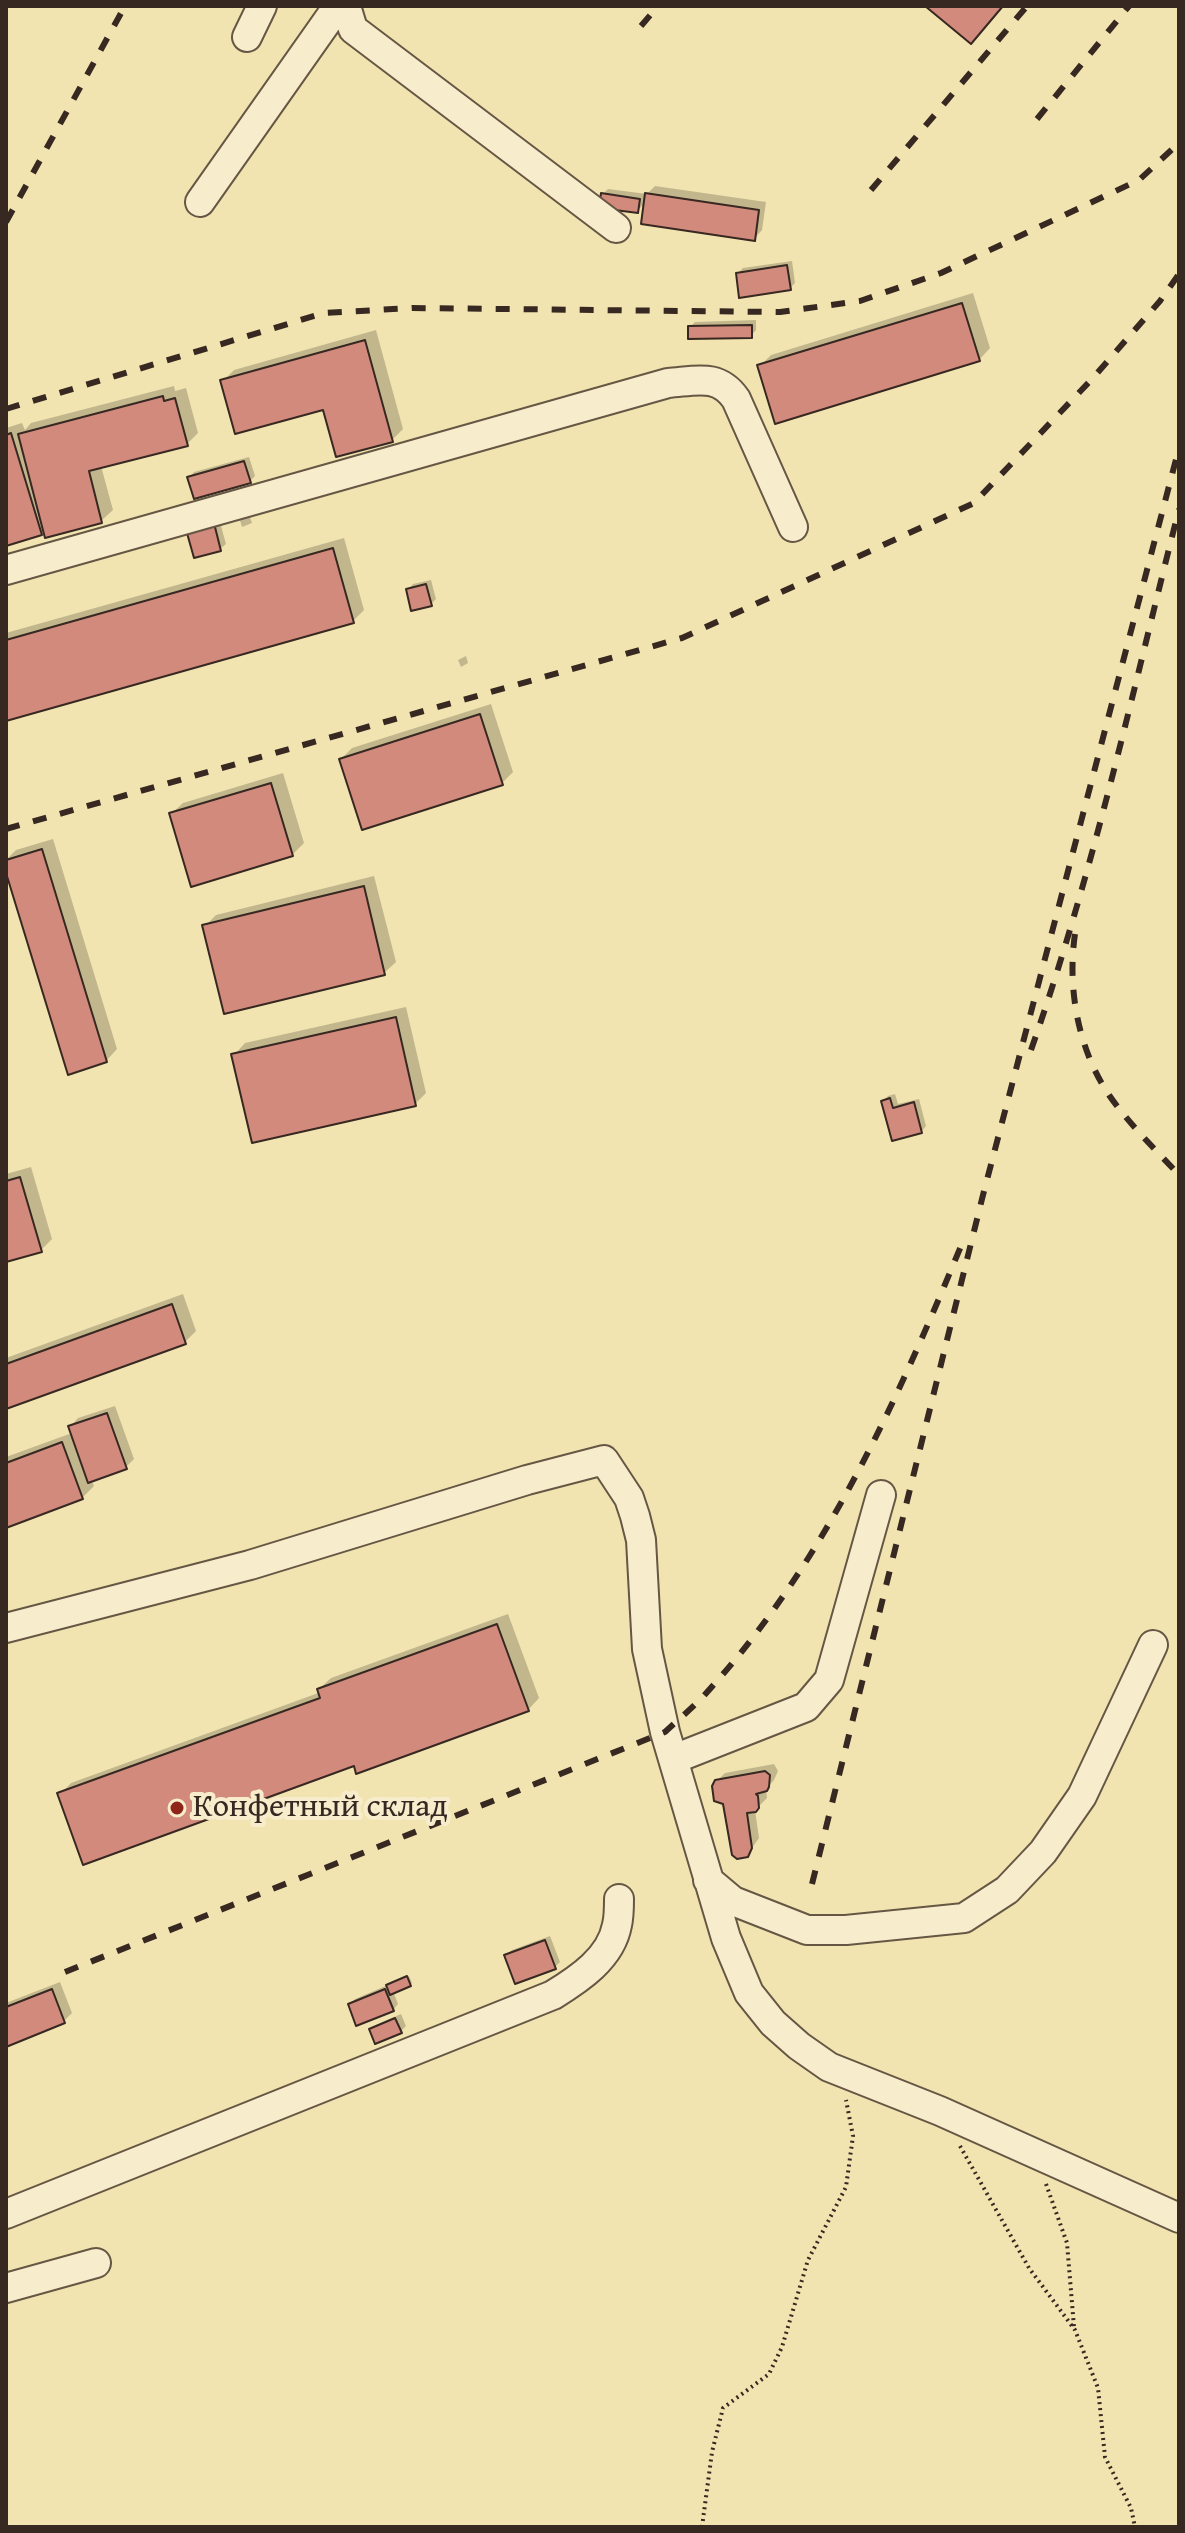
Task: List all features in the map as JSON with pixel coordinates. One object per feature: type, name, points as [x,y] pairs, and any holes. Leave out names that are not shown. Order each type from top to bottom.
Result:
[{"type":"street","points":[[247,37],[262,6]]},
{"type":"street","points":[[200,202],[338,6]]},
{"type":"street","points":[[346,6],[353,29],[616,228]]},
{"type":"street","points":[[6,570],[668,383],[709,380],[728,387],[736,399],[793,527]]},
{"type":"street","points":[[6,1628],[250,1565],[527,1480],[604,1460],[629,1498],[641,1540],[647,1649],[665,1732],[726,1938],[749,1993],[773,2023],[829,2067],[940,2111],[1179,2218]]},
{"type":"street","points":[[674,1759],[806,1707],[829,1680],[881,1495]]},
{"type":"street","points":[[708,1880],[733,1901],[807,1930],[846,1930],[964,1918],[1007,1890],[1043,1852],[1082,1796],[1153,1645]]},
{"type":"street","points":[[6,2214],[553,1995],[578,1980],[601,1957],[617,1928],[619,1899]]},
{"type":"street","points":[[6,2288],[96,2263]]},
{"type":"path","points":[[702,2527],[712,2452],[723,2408],[769,2374],[782,2347],[808,2260],[846,2187],[853,2136],[845,2093],[829,2067]]},
{"type":"path","points":[[940,2111],[1029,2268],[1075,2330],[1098,2388],[1105,2457],[1131,2508],[1135,2527]]},
{"type":"path","points":[[1031,2152],[1052,2198],[1067,2243],[1075,2330]]},
{"type":"building","points":[[925,6],[1003,6],[971,44]]},
{"type":"building","points":[[601,193],[640,199],[638,213],[599,208]]},
{"type":"building","points":[[645,193],[759,210],[755,241],[641,224]]},
{"type":"building","points":[[787,265],[791,290],[739,298],[736,273]]},
{"type":"building","points":[[962,303],[980,361],[775,424],[757,365]]},
{"type":"building","points":[[752,325],[752,338],[688,339],[688,326]]},
{"type":"building","points":[[365,340],[393,442],[336,457],[323,410],[235,434],[220,380]]},
{"type":"building","points":[[163,396],[164,401],[175,398],[188,446],[89,471],[102,523],[45,538],[18,434]]},
{"type":"building","points":[[11,433],[42,535],[6,546],[6,435]]},
{"type":"building","points":[[244,461],[251,483],[194,499],[187,477]]},
{"type":"building","points":[[213,519],[221,551],[194,558],[185,526]]},
{"type":"building","points":[[333,548],[354,623],[6,721],[6,640]]},
{"type":"building","points":[[426,584],[432,606],[411,611],[406,589]]},
{"type":"building","points":[[480,714],[503,785],[362,830],[339,759]]},
{"type":"building","points":[[271,783],[293,856],[191,887],[169,813]]},
{"type":"building","points":[[42,849],[107,1062],[68,1075],[6,873],[6,860]]},
{"type":"building","points":[[364,886],[385,975],[224,1014],[202,925]]},
{"type":"building","points":[[396,1017],[416,1106],[252,1143],[231,1054]]},
{"type":"building","points":[[890,1098],[893,1108],[914,1102],[922,1133],[892,1141],[881,1101]]},
{"type":"building","points":[[20,1177],[42,1252],[6,1262],[6,1181]]},
{"type":"building","points":[[172,1304],[186,1344],[6,1409],[6,1364]]},
{"type":"building","points":[[107,1413],[127,1469],[88,1483],[68,1426]]},
{"type":"building","points":[[62,1442],[83,1499],[6,1528],[6,1463]]},
{"type":"building","points":[[497,1624],[529,1711],[356,1774],[354,1766],[83,1865],[57,1793],[320,1698],[317,1689]]},
{"type":"building","points":[[765,1771],[770,1775],[769,1787],[767,1791],[756,1794],[759,1808],[756,1812],[747,1813],[752,1848],[748,1857],[737,1859],[732,1855],[723,1804],[714,1801],[712,1786],[715,1780]]},
{"type":"building","points":[[545,1940],[556,1969],[515,1984],[504,1955]]},
{"type":"building","points":[[407,1976],[411,1986],[390,1995],[386,1985]]},
{"type":"building","points":[[52,1989],[65,2023],[6,2047],[6,2007]]},
{"type":"building","points":[[385,1989],[394,2011],[356,2026],[348,2004]]},
{"type":"building","points":[[395,2018],[402,2033],[375,2044],[369,2029]]},
{"type":"railway","points":[[6,222],[125,6]]},
{"type":"railway","points":[[641,26],[658,6]]},
{"type":"railway","points":[[871,190],[1027,6]]},
{"type":"railway","points":[[1037,119],[1129,6]]},
{"type":"railway","points":[[6,409],[324,313],[412,308],[780,312],[860,301],[941,273],[1139,180],[1179,143]]},
{"type":"railway","points":[[6,829],[682,638],[974,503],[1092,379],[1160,301],[1179,274]]},
{"type":"railway","points":[[812,1884],[983,1195],[1179,448]]},
{"type":"railway","points":[[1031,1050],[1093,849],[1179,509]]},
{"type":"railway","points":[[1075,934],[1074,997],[1089,1058],[1117,1106],[1179,1175]]},
{"type":"railway","points":[[65,1972],[665,1732],[704,1696],[750,1641],[823,1535],[911,1364],[961,1246]]},
{"type":"place","name":"Конфетный склад","points":[[177,1808]]}]
